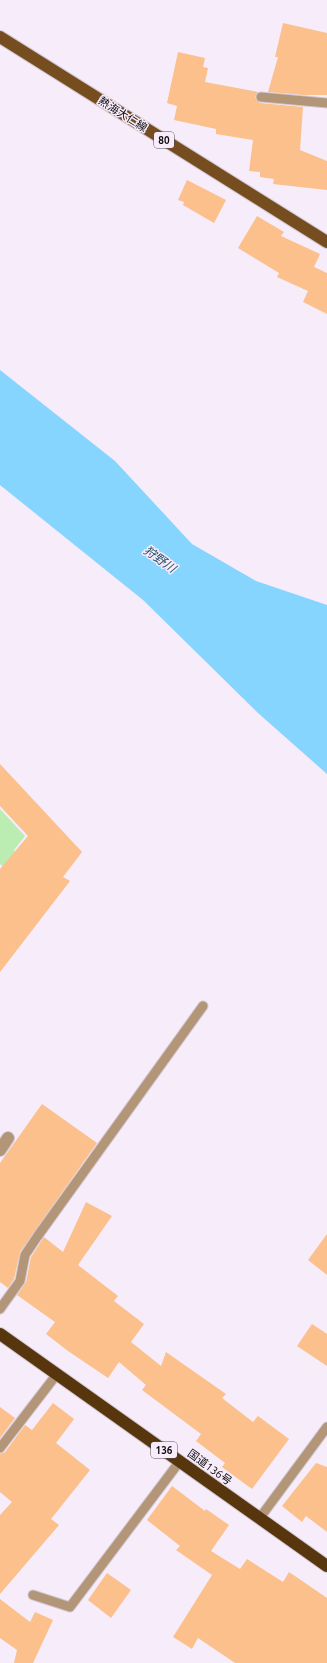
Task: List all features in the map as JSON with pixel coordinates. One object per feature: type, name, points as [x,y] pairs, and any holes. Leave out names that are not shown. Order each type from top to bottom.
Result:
[{"type":"highway","name":"国道136号","points":[[0,1334],[327,1566]]},
{"type":"main road","name":"熱海大仁線","points":[[0,37],[327,242]]},
{"type":"street","points":[[0,1150],[8,1138]]},
{"type":"lane","points":[[261,97],[327,103]]},
{"type":"lane","points":[[0,1309],[20,1281],[25,1255],[37,1237],[203,1006]]},
{"type":"lane","points":[[0,1448],[57,1374]]},
{"type":"lane","points":[[259,1519],[327,1427]]},
{"type":"lane","points":[[33,1595],[70,1608],[180,1461]]},
{"type":"green space","points":[[0,809],[25,836],[14,850],[31,868],[3,867],[0,864]]},
{"type":"water","name":"狩野川","points":[[0,370],[115,461],[192,544],[256,581],[327,605],[327,774],[258,713],[143,600],[0,485]]},
{"type":"building","points":[[283,23],[327,33],[327,95],[268,92],[278,57],[275,57]]},
{"type":"building","points":[[178,52],[205,58],[203,67],[208,68],[205,82],[258,92],[255,97],[260,103],[303,107],[300,150],[327,161],[327,190],[273,184],[274,179],[260,177],[260,172],[249,171],[253,140],[216,134],[216,129],[174,120],[177,106],[167,103]]},
{"type":"building","points":[[187,180],[226,200],[214,223],[183,205],[184,202],[178,200]]},
{"type":"building","points":[[257,216],[284,232],[281,236],[320,254],[314,267],[327,273],[327,314],[303,302],[308,291],[277,277],[279,273],[238,248]]},
{"type":"building","points":[[0,764],[82,852],[63,877],[70,881],[0,972],[0,869],[28,836],[0,806]]},
{"type":"building","points":[[42,1104],[97,1143],[20,1252],[14,1279],[8,1288],[0,1282],[0,1163]]},
{"type":"building","points":[[86,1202],[112,1216],[78,1265],[118,1296],[114,1301],[144,1324],[131,1342],[161,1366],[166,1352],[226,1394],[222,1398],[253,1422],[258,1416],[289,1439],[252,1489],[222,1467],[225,1463],[196,1441],[201,1434],[142,1390],[146,1385],[119,1362],[108,1378],[46,1334],[55,1322],[17,1295],[26,1282],[31,1257],[44,1237],[63,1252]]},
{"type":"building","points":[[327,1234],[327,1275],[308,1260]]},
{"type":"building","points":[[312,1324],[327,1334],[327,1366],[297,1346]]},
{"type":"building","points":[[53,1403],[74,1419],[56,1443],[90,1470],[51,1519],[59,1525],[0,1594],[0,1515],[12,1502],[0,1492],[0,1454],[5,1452],[25,1425],[32,1430]]},
{"type":"building","points":[[0,1407],[15,1418],[0,1438]]},
{"type":"building","points":[[316,1463],[327,1467],[327,1532],[306,1516],[302,1522],[282,1506]]},
{"type":"building","points":[[172,1486],[205,1511],[206,1509],[229,1525],[211,1551],[240,1569],[247,1559],[283,1582],[289,1572],[327,1598],[327,1663],[235,1663],[198,1638],[192,1649],[173,1637],[212,1575],[176,1550],[180,1546],[147,1520]]},
{"type":"building","points":[[107,1573],[131,1590],[111,1618],[88,1600]]},
{"type":"building","points":[[0,1599],[30,1622],[35,1612],[53,1620],[33,1663],[14,1663],[17,1650],[0,1638]]}]
